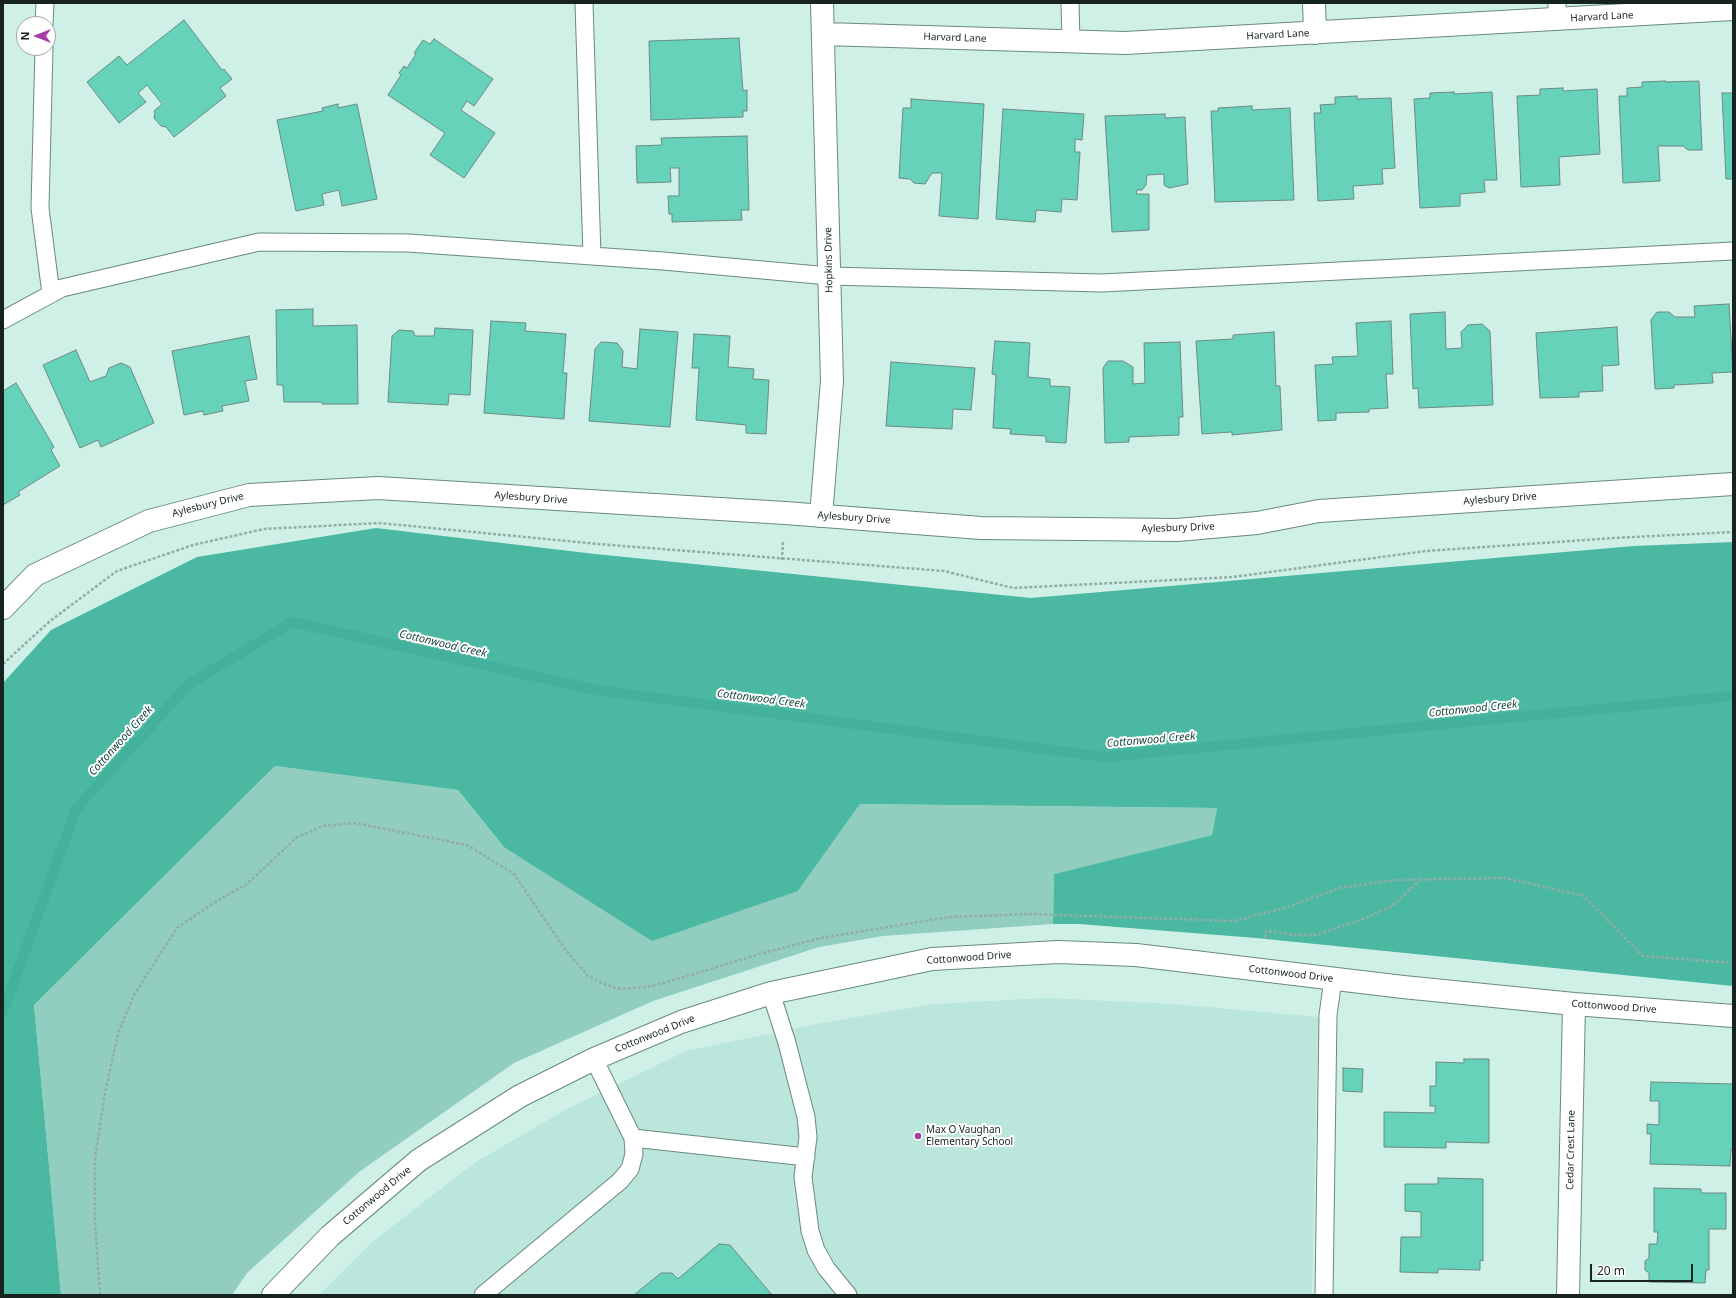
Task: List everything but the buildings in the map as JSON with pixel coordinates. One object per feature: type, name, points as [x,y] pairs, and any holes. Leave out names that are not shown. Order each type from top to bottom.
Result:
[{"type":"street","name":"Hopkins Drive","points":[[821,516],[832,381],[822,3]]},
{"type":"street","points":[[1314,3],[1315,33]]},
{"type":"street","name":"Harvard Lane","points":[[824,34],[1125,43],[1315,33],[1557,11],[1733,10]]},
{"type":"street","name":"Aylesbury Drive","points":[[3,608],[35,575],[149,521],[249,495],[378,488],[821,516],[981,528],[1177,530],[1257,523],[1319,511],[1733,484]]},
{"type":"street","name":"Cottonwood Drive","points":[[273,1295],[330,1236],[419,1160],[520,1096],[594,1059],[681,1022],[771,993],[932,959],[1058,952],[1136,955],[1332,979],[1574,1004],[1733,1016]]},
{"type":"street","name":"Cedar Crest Lane","points":[[1568,1295],[1574,1004]]},
{"type":"lane","points":[[44,16],[45,3]]},
{"type":"lane","points":[[584,3],[592,256]]},
{"type":"lane","points":[[1070,3],[1071,42]]},
{"type":"lane","points":[[44,56],[40,208],[51,294]]},
{"type":"lane","points":[[3,320],[62,288],[259,242],[408,244],[592,256],[829,276],[1102,283],[1733,251]]},
{"type":"lane","points":[[1324,1295],[1328,1015],[1332,979]]},
{"type":"lane","points":[[771,993],[787,1042],[806,1117],[808,1136],[803,1177],[810,1230],[816,1250],[826,1268],[848,1295]]},
{"type":"lane","points":[[483,1295],[620,1181],[630,1169],[634,1154],[633,1138],[594,1059]]},
{"type":"lane","points":[[633,1138],[806,1157]]},
{"type":"path","points":[[3,664],[50,621],[117,571],[193,545],[264,529],[379,522],[606,545],[944,571],[1013,588],[1234,576],[1426,551],[1614,538],[1733,532]]},
{"type":"path","points":[[100,1295],[95,1223],[95,1158],[104,1093],[118,1033],[134,995],[177,928],[212,904],[247,884],[296,838],[322,826],[355,823],[467,845],[514,874],[564,948],[588,976],[603,984],[621,989],[647,987],[763,953],[821,938],[949,917],[1030,914],[1235,921],[1284,908],[1340,888],[1395,880],[1505,878],[1584,896],[1643,956],[1733,963]]},
{"type":"path","points":[[1265,938],[1266,931],[1296,935],[1316,935],[1363,919],[1392,907],[1420,880]]},
{"type":"shaded area","points":[[275,766],[458,790],[504,847],[798,891],[860,804],[1217,808],[1212,835],[1054,874],[1053,924],[883,936],[819,947],[653,1001],[514,1063],[359,1172],[247,1273],[232,1295],[61,1295],[34,1005]]},
{"type":"shaded area","name":"Max O Vaughan Elementary School","points":[[1045,998],[1174,1004],[1318,1017],[1312,1295],[319,1295],[373,1241],[476,1162],[565,1110],[686,1051],[822,1023],[934,1004]]},
{"type":"green space","points":[[376,528],[595,554],[1031,598],[1634,546],[1733,542],[1733,986],[1256,938],[1079,924],[1053,924],[1054,874],[1212,835],[1217,808],[860,804],[798,891],[652,941],[504,847],[458,790],[275,766],[34,1005],[61,1295],[3,1295],[3,683],[51,630],[197,557]]},
{"type":"waterway","name":"Cottonwood Creek","points":[[3,1012],[76,809],[189,684],[292,622],[596,690],[1105,757],[1733,696]]},
{"type":"place","name":"Max O Vaughan Elementary School","points":[[918,1136]]}]
